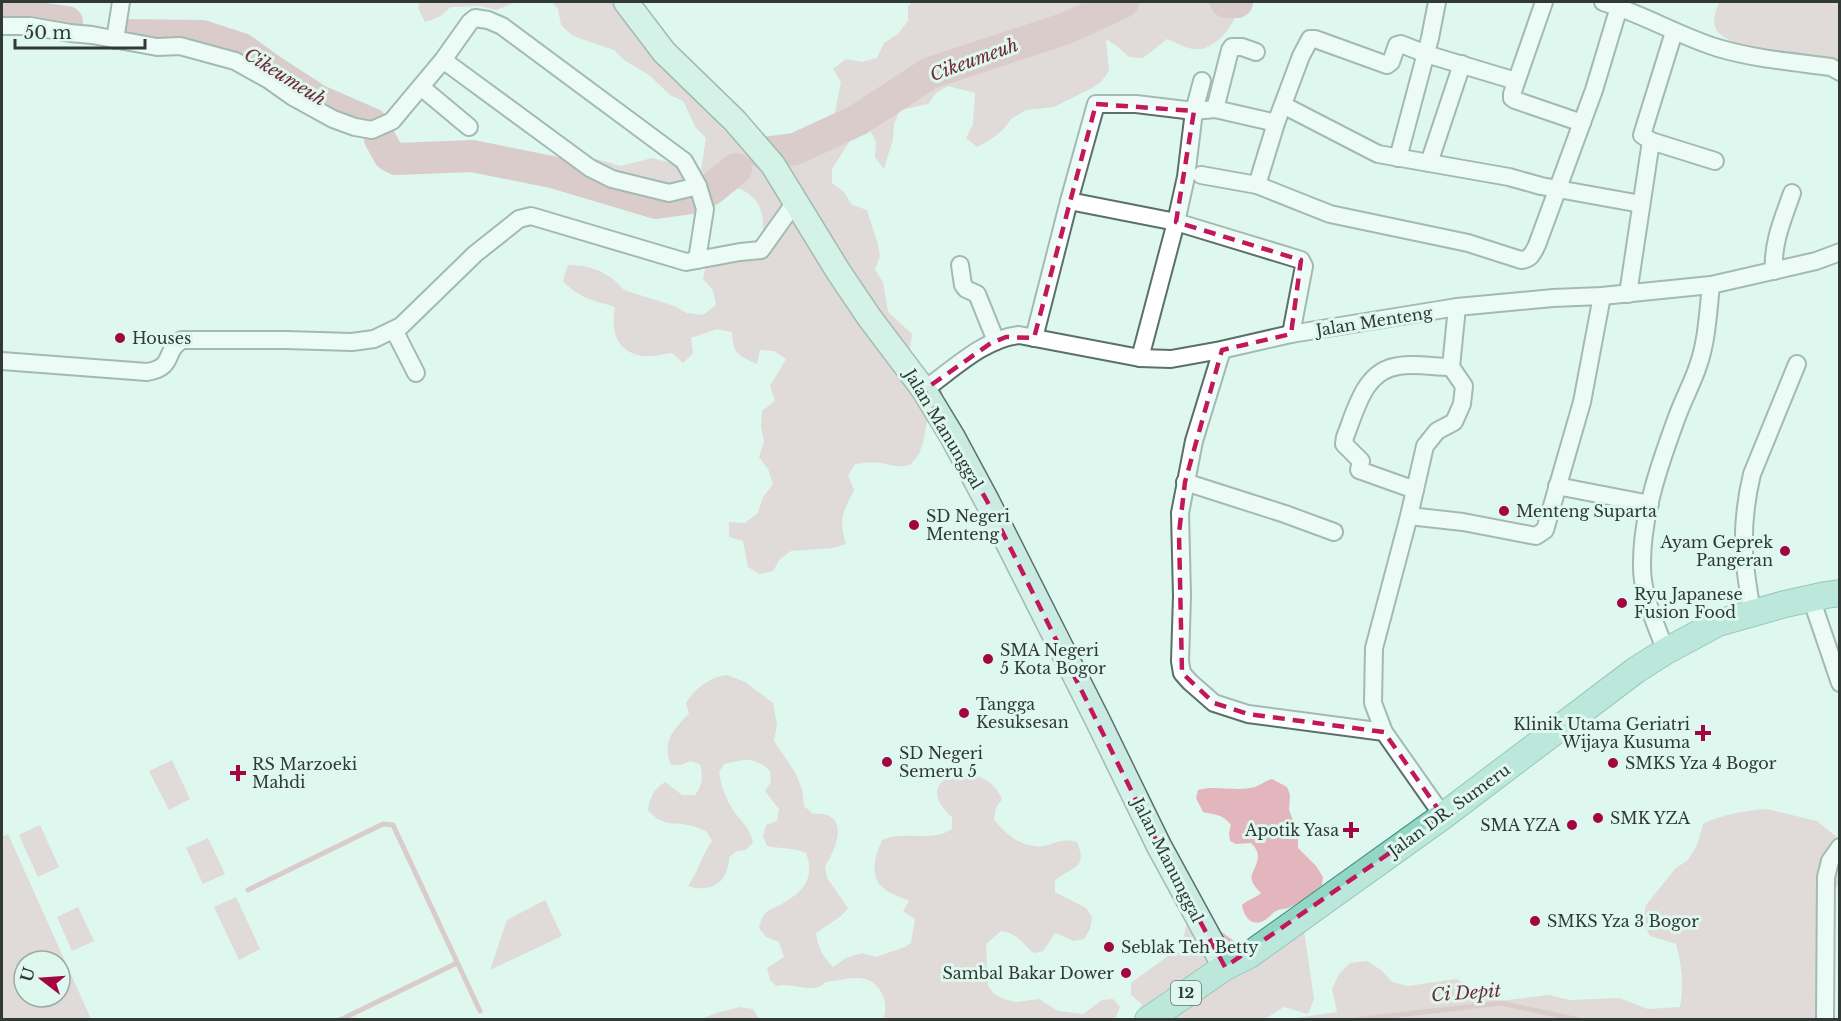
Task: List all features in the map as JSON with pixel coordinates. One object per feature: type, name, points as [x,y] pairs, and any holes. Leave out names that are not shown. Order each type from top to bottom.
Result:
[{"type":"main road","name":"Jalan DR. Sumeru","points":[[1225,967],[1249,955],[1443,816],[1636,670],[1666,651],[1718,623],[1752,612],[1839,593]]},
{"type":"main road","name":"12","points":[[1148,1020],[1225,967]]},
{"type":"street","points":[[115,40],[121,2]]},
{"type":"street","name":"Jalan Manunggal","points":[[626,2],[664,52],[735,121],[772,165],[869,317],[924,390],[987,501],[1159,846],[1225,967]]},
{"type":"street","points":[[1398,158],[1426,54],[1437,2]]},
{"type":"street","points":[[1544,2],[1512,94],[1515,100],[1582,123]]},
{"type":"street","points":[[1201,174],[1257,185],[1330,214],[1468,243],[1521,260],[1533,255],[1594,90],[1611,4],[1674,32],[1738,53],[1832,67],[1839,72]]},
{"type":"street","points":[[2,26],[30,26],[157,47],[180,46],[235,61],[333,119],[372,130],[392,121],[470,22],[475,18],[488,20],[502,26],[684,161],[698,186],[705,209],[697,260]]},
{"type":"street","points":[[1674,32],[1641,132],[1651,141],[1715,161]]},
{"type":"street","points":[[1257,185],[1276,123],[1301,56],[1310,39],[1387,65],[1391,62],[1398,45],[1404,45],[1426,54],[1516,81]]},
{"type":"street","points":[[1215,110],[1230,50],[1236,46],[1256,52]]},
{"type":"street","points":[[442,60],[590,168],[612,179],[669,193],[698,186]]},
{"type":"street","points":[[1429,163],[1462,64]]},
{"type":"street","points":[[1140,358],[1176,222],[1186,177],[1194,111],[1202,81]]},
{"type":"street","points":[[421,87],[469,127]]},
{"type":"street","points":[[1034,338],[1096,104],[1136,104],[1194,111],[1215,110],[1276,123]]},
{"type":"street","points":[[1283,105],[1378,154],[1509,177],[1556,189],[1641,204]]},
{"type":"street","points":[[1628,294],[1651,141]]},
{"type":"street","points":[[1774,271],[1776,238],[1792,193]]},
{"type":"street","points":[[2,360],[147,372],[166,364],[176,343],[182,340],[352,342],[374,339],[401,326],[475,254],[519,219],[531,216],[686,262],[761,250],[796,201]]},
{"type":"street","points":[[1069,201],[1176,222],[1301,260],[1304,266],[1291,334]]},
{"type":"street","name":"Jalan Menteng","points":[[924,390],[975,353],[1006,336],[1019,335],[1140,358],[1171,358],[1222,350],[1291,334],[1457,307],[1628,294],[1711,285],[1816,261],[1839,252]]},
{"type":"street","points":[[960,265],[963,285],[977,294],[996,341]]},
{"type":"street","points":[[1666,651],[1645,590],[1641,565],[1645,529],[1650,504],[1677,415],[1699,365],[1711,285]]},
{"type":"street","points":[[1409,516],[1463,522],[1536,536],[1545,530],[1587,379],[1602,296]]},
{"type":"street","points":[[1443,816],[1384,732],[1373,703],[1374,648],[1425,446],[1437,431],[1454,422],[1462,404],[1464,386],[1451,367],[1457,307]]},
{"type":"street","points":[[394,330],[416,373]]},
{"type":"street","points":[[1222,350],[1194,441],[1180,513],[1182,673],[1214,703],[1248,714],[1384,732]]},
{"type":"street","points":[[1752,612],[1744,554],[1745,510],[1748,492],[1752,474],[1797,364]]},
{"type":"street","points":[[1415,490],[1359,470],[1361,461],[1344,444],[1345,437],[1366,385],[1381,372],[1398,366],[1451,367]]},
{"type":"street","points":[[1185,482],[1334,532]]},
{"type":"street","points":[[1557,486],[1650,504]]},
{"type":"street","points":[[1812,598],[1839,683]]},
{"type":"street","points":[[1825,1019],[1826,876],[1830,861],[1839,847]]},
{"type":"highlighted area","points":[[1096,104],[1194,111],[1176,222],[1301,260],[1291,334],[1222,350],[1185,482],[1179,533],[1182,673],[1214,703],[1248,714],[1384,732],[1443,816],[1225,967],[1159,846],[987,501],[924,390],[991,343],[1006,337],[1034,338]]},
{"type":"shaded area","points":[[420,2],[517,2],[496,10],[480,6],[451,7],[439,17],[425,22],[418,8]]},
{"type":"shaded area","points":[[552,2],[630,2],[722,127],[732,136],[763,144],[778,135],[799,137],[815,135],[829,128],[841,82],[833,69],[846,59],[862,62],[877,58],[884,43],[898,34],[908,21],[908,6],[913,2],[1238,2],[1236,15],[1225,34],[1213,44],[1200,49],[1187,47],[1167,39],[1143,58],[1129,57],[1106,39],[1109,71],[1101,82],[1054,107],[1026,110],[1011,119],[1003,130],[990,140],[977,147],[966,138],[973,124],[975,93],[948,86],[936,93],[928,104],[900,110],[894,124],[893,139],[884,169],[875,157],[876,142],[869,128],[855,133],[832,169],[832,183],[844,192],[852,205],[867,210],[880,256],[875,270],[883,282],[888,312],[912,334],[910,348],[914,362],[938,381],[943,395],[926,425],[919,454],[910,465],[855,464],[848,476],[854,490],[842,521],[846,544],[833,548],[791,551],[780,559],[773,571],[760,574],[748,567],[743,541],[729,537],[729,522],[745,523],[758,513],[763,497],[773,484],[768,469],[759,457],[764,442],[761,427],[762,411],[775,401],[770,386],[786,359],[774,351],[760,350],[757,364],[737,353],[732,332],[717,329],[691,338],[693,353],[683,363],[672,353],[642,356],[633,353],[626,349],[617,338],[614,324],[615,307],[581,295],[563,281],[568,265],[584,266],[600,271],[624,290],[674,306],[687,313],[703,315],[716,305],[713,290],[703,279],[706,264],[764,243],[761,211],[749,194],[743,190],[723,185],[709,186],[689,193],[684,207],[671,211],[657,206],[630,209],[614,203],[562,172],[557,158],[589,157],[621,166],[652,158],[685,168],[701,170],[706,138],[696,128],[683,101],[670,95],[649,75],[624,60],[614,50],[573,36],[561,25],[558,9]]},
{"type":"shaded area","points":[[1719,2],[1839,2],[1839,59],[1787,55],[1736,43],[1724,37],[1716,29],[1714,19]]},
{"type":"shaded area","points":[[727,675],[745,682],[773,703],[777,725],[774,741],[795,772],[802,789],[804,806],[813,814],[832,818],[836,824],[837,840],[825,866],[827,878],[848,908],[841,916],[816,933],[826,960],[833,967],[846,958],[862,953],[876,957],[911,943],[915,919],[903,911],[909,901],[891,893],[878,883],[874,870],[877,855],[882,840],[900,836],[935,835],[952,829],[952,817],[940,803],[937,791],[942,782],[952,776],[965,774],[980,777],[992,785],[1002,799],[996,808],[994,819],[1016,840],[1036,846],[1063,841],[1077,842],[1081,858],[1079,863],[1055,881],[1055,892],[1086,908],[1092,917],[1090,929],[1084,939],[1074,941],[1055,933],[1043,951],[1034,953],[1015,936],[1001,931],[986,944],[988,986],[994,994],[1004,999],[1015,1002],[1039,999],[1058,1011],[1083,1014],[1102,1000],[1113,999],[1120,1007],[1115,1019],[883,1019],[885,1009],[881,992],[877,986],[863,978],[826,982],[813,988],[776,986],[770,980],[767,968],[784,957],[779,942],[766,937],[759,928],[760,923],[767,912],[801,890],[808,878],[809,862],[806,853],[801,851],[767,846],[763,836],[766,825],[777,821],[779,809],[765,791],[771,782],[770,771],[759,763],[748,760],[724,764],[719,772],[727,799],[748,830],[753,842],[746,850],[737,851],[729,857],[726,873],[718,884],[712,887],[688,886],[712,841],[707,832],[691,825],[662,821],[648,810],[653,794],[665,782],[682,795],[695,795],[700,788],[702,773],[700,764],[690,761],[681,765],[671,765],[668,757],[668,742],[689,713],[686,703],[694,693],[703,684]]},
{"type":"shaded area","points":[[172,760],[190,799],[169,810],[149,771]]},
{"type":"shaded area","points":[[1272,779],[1287,787],[1290,795],[1289,810],[1298,833],[1298,848],[1316,866],[1323,877],[1322,885],[1302,900],[1256,923],[1249,920],[1242,905],[1261,893],[1251,878],[1257,862],[1257,850],[1251,843],[1236,844],[1230,841],[1231,825],[1228,821],[1203,812],[1196,798],[1198,790],[1250,788]]},
{"type":"shaded area","points":[[1766,809],[1817,821],[1839,839],[1839,884],[1821,906],[1820,1019],[1282,1020],[1337,1012],[1332,989],[1339,974],[1350,963],[1367,961],[1381,970],[1392,982],[1408,986],[1456,979],[1499,1001],[1549,995],[1570,1000],[1619,998],[1648,1009],[1680,1007],[1682,976],[1676,944],[1650,936],[1643,922],[1646,905],[1676,868],[1688,860],[1697,845],[1703,824],[1726,815]]},
{"type":"shaded area","points":[[40,825],[59,867],[38,877],[19,835]]},
{"type":"shaded area","points":[[8,834],[60,949],[12,949],[12,1009],[72,1009],[72,977],[91,1019],[2,1019],[2,848],[4,846],[2,837]]},
{"type":"shaded area","points":[[208,838],[225,874],[203,884],[186,848]]},
{"type":"shaded area","points":[[236,897],[260,949],[239,960],[214,907]]},
{"type":"shaded area","points":[[545,900],[562,936],[490,970],[507,920]]},
{"type":"shaded area","points":[[78,907],[94,941],[72,951],[57,917]]},
{"type":"shaded area","points":[[1205,920],[1245,949],[1265,954],[1304,931],[1314,999],[1308,1014],[1284,1007],[1265,1019],[1134,1019],[1142,1004],[1131,995],[1131,983],[1172,953],[1186,950],[1184,936],[1187,922]]},
{"type":"shaded area","points":[[740,1007],[753,1009],[759,1019],[702,1019],[716,1013]]},
{"type":"waterway","name":"Cikeumeuh","points":[[763,153],[795,149],[858,120],[930,73],[1067,28],[1123,2]]},
{"type":"waterway","name":"Cikeumeuh","points":[[1226,2],[1237,2]]},
{"type":"waterway","name":"Cikeumeuh","points":[[2,13],[67,22]]},
{"type":"waterway","name":"Cikeumeuh","points":[[125,35],[202,36],[242,49],[317,100],[372,124]]},
{"type":"waterway","name":"Cikeumeuh","points":[[380,139],[389,155],[396,159],[472,156],[552,172],[656,203],[692,198]]},
{"type":"waterway","name":"Cikeumeuh","points":[[710,190],[736,169]]},
{"type":"waterway","points":[[248,890],[383,824],[393,825],[480,1011]]},
{"type":"waterway","points":[[340,1020],[457,963]]},
{"type":"waterway","name":"Ci Depit","points":[[1355,1020],[1501,1003],[1579,1020]]},
{"type":"place","name":"Houses","points":[[120,338]]},
{"type":"place","name":"Menteng Suparta","points":[[1504,511]]},
{"type":"place","name":"SD Negeri Menteng","points":[[914,525]]},
{"type":"place","name":"Ayam Geprek Pangeran","points":[[1785,551]]},
{"type":"place","name":"Ryu Japanese Fusion Food","points":[[1622,603]]},
{"type":"place","name":"SMA Negeri 5 Kota Bogor","points":[[988,659]]},
{"type":"place","name":"Tangga Kesuksesan","points":[[964,713]]},
{"type":"place","name":"Klinik Utama Geriatri Wijaya Kusuma","points":[[1703,733]]},
{"type":"place","name":"SD Negeri Semeru 5","points":[[887,762]]},
{"type":"place","name":"SMKS Yza 4 Bogor","points":[[1613,763]]},
{"type":"place","name":"RS Marzoeki Mahdi","points":[[238,773]]},
{"type":"place","name":"SMK YZA","points":[[1598,818]]},
{"type":"place","name":"SMA YZA","points":[[1572,825]]},
{"type":"place","name":"Apotik Yasa","points":[[1351,830]]},
{"type":"place","name":"SMKS Yza 3 Bogor","points":[[1535,921]]},
{"type":"place","name":"Seblak Teh Betty","points":[[1109,947]]},
{"type":"place","name":"Sambal Bakar Dower","points":[[1126,973]]}]
